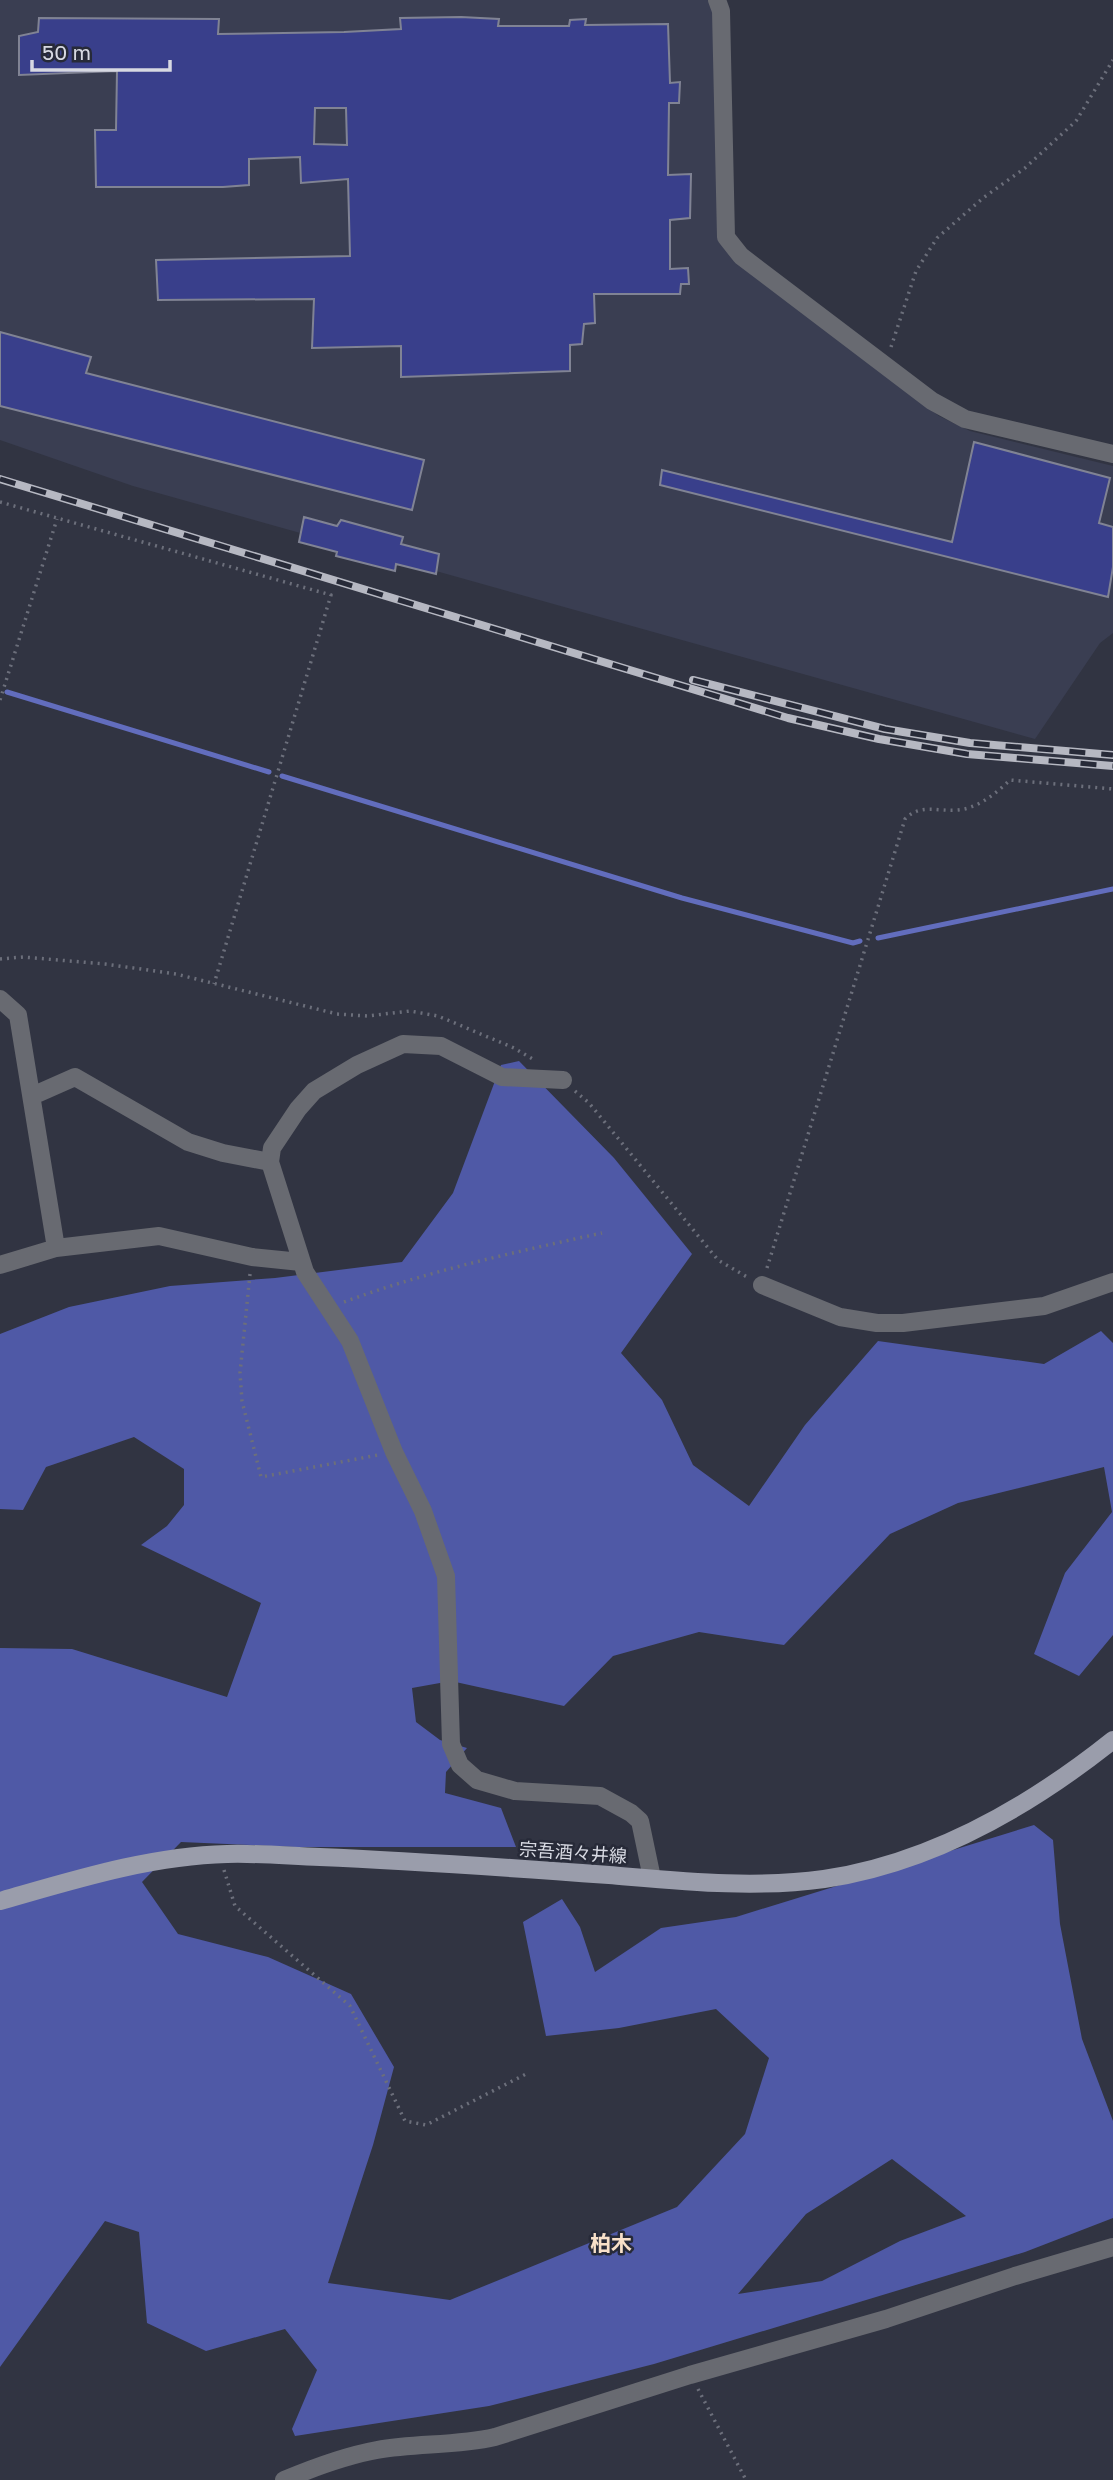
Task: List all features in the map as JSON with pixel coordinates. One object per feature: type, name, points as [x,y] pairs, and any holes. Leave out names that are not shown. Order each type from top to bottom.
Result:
[{"type":"main road","name":"宗吾酒々井線","points":[[0,1900],[139,1863],[220,1855],[374,1860],[652,1878],[784,1883],[825,1878],[874,1868],[931,1850],[977,1830],[1041,1793],[1113,1740]]},
{"type":"street","points":[[717,0],[721,11],[726,237],[741,256],[932,401],[965,419],[1113,454]]},
{"type":"street","points":[[0,999],[18,1015],[56,1248]]},
{"type":"street","points":[[563,1080],[502,1077],[441,1046],[402,1044],[357,1065],[314,1091],[298,1109],[272,1148],[270,1162],[305,1272],[350,1341],[394,1452],[423,1511],[446,1576],[452,1744],[460,1765],[477,1780],[515,1791],[600,1796],[631,1813],[640,1821],[652,1878]]},
{"type":"street","points":[[32,1096],[75,1077],[188,1142],[223,1153],[270,1162]]},
{"type":"street","points":[[0,1265],[56,1248],[159,1236],[252,1257],[302,1262]]},
{"type":"street","points":[[762,1285],[841,1317],[877,1323],[903,1323],[1044,1306],[1113,1282]]},
{"type":"street","points":[[284,2480],[332,2460],[379,2450],[495,2437],[690,2375],[886,2319],[1113,2247]]},
{"type":"path","points":[[884,365],[916,271],[937,238],[983,198],[1034,161],[1076,121],[1113,60]]},
{"type":"path","points":[[0,502],[331,595],[214,984]]},
{"type":"path","points":[[0,701],[58,518]]},
{"type":"path","points":[[0,959],[23,957],[176,974],[337,1014],[367,1017],[410,1011],[438,1016],[514,1048],[553,1070],[589,1103],[718,1260],[762,1285],[905,819],[923,808],[959,810],[992,797],[1010,780],[1113,789]]},
{"type":"path","points":[[327,1308],[386,1286],[602,1233]]},
{"type":"path","points":[[252,1257],[240,1373],[242,1401],[261,1477],[394,1452]]},
{"type":"path","points":[[220,1855],[235,1906],[349,2006],[405,2121],[426,2124],[528,2073]]},
{"type":"path","points":[[690,2375],[746,2480]]},
{"type":"shaded area","points":[[0,0],[711,0],[736,262],[939,416],[970,431],[1113,466],[1113,633],[1100,643],[1035,739],[133,486],[0,440]]},
{"type":"shaded area","points":[[519,1061],[614,1158],[692,1254],[621,1353],[662,1400],[693,1465],[749,1506],[805,1425],[878,1341],[1044,1364],[1101,1331],[1113,1343],[1113,1635],[1079,1676],[1034,1654],[1065,1573],[1112,1512],[1104,1467],[958,1503],[890,1534],[784,1645],[699,1632],[613,1656],[564,1706],[451,1681],[412,1688],[416,1722],[440,1740],[467,1748],[446,1772],[445,1793],[501,1808],[516,1847],[295,1847],[181,1842],[142,1882],[178,1934],[268,1957],[351,1994],[394,2067],[373,2145],[328,2283],[450,2300],[677,2207],[745,2134],[769,2058],[716,2009],[619,2028],[546,2036],[523,1922],[562,1899],[580,1927],[595,1972],[661,1928],[736,1917],[1034,1825],[1053,1840],[1060,1924],[1082,2039],[1113,2121],[1113,2218],[1025,2252],[654,2364],[489,2406],[295,2436],[292,2429],[317,2370],[285,2329],[206,2351],[147,2323],[139,2232],[105,2221],[0,2367],[0,1648],[72,1649],[227,1697],[261,1603],[141,1545],[167,1526],[184,1505],[184,1469],[134,1437],[46,1467],[23,1510],[0,1509],[0,1334],[69,1307],[170,1286],[275,1278],[402,1262],[453,1193],[501,1065]],"holes":[[[892,2159],[966,2216],[900,2241],[822,2281],[738,2294],[806,2214]]]},
{"type":"building","points":[[39,18],[219,19],[218,34],[401,29],[400,18],[499,19],[498,26],[569,26],[570,20],[586,19],[585,25],[668,24],[670,83],[680,82],[679,103],[669,103],[668,175],[691,174],[690,218],[670,220],[670,269],[688,268],[689,284],[681,284],[680,294],[594,294],[595,323],[584,324],[582,344],[570,345],[570,371],[401,377],[401,346],[312,348],[314,299],[158,300],[156,260],[350,256],[348,179],[301,183],[300,157],[249,159],[249,185],[96,187],[95,130],[116,130],[117,71],[19,75],[19,36],[38,32]],"holes":[[[315,108],[346,108],[347,145],[314,144]]]},
{"type":"building","points":[[0,332],[91,357],[86,373],[424,460],[412,510],[0,406]]},
{"type":"building","points":[[974,442],[1110,478],[1099,523],[1113,527],[1113,567],[1108,597],[660,485],[662,470],[952,542]]},
{"type":"building","points":[[304,517],[337,526],[341,520],[403,537],[401,544],[439,554],[436,574],[396,564],[395,571],[336,556],[337,552],[299,542]]},
{"type":"waterway","points":[[7,692],[269,772]]},
{"type":"waterway","points":[[282,776],[682,898],[853,943],[860,941]]},
{"type":"waterway","points":[[878,938],[1113,889]]},
{"type":"railway","points":[[0,479],[788,718],[879,739],[967,754],[1113,766]]},
{"type":"railway","points":[[693,680],[885,729],[970,743],[1113,755]]},
{"type":"district","name":"柏木","points":[[611,2243]]}]
